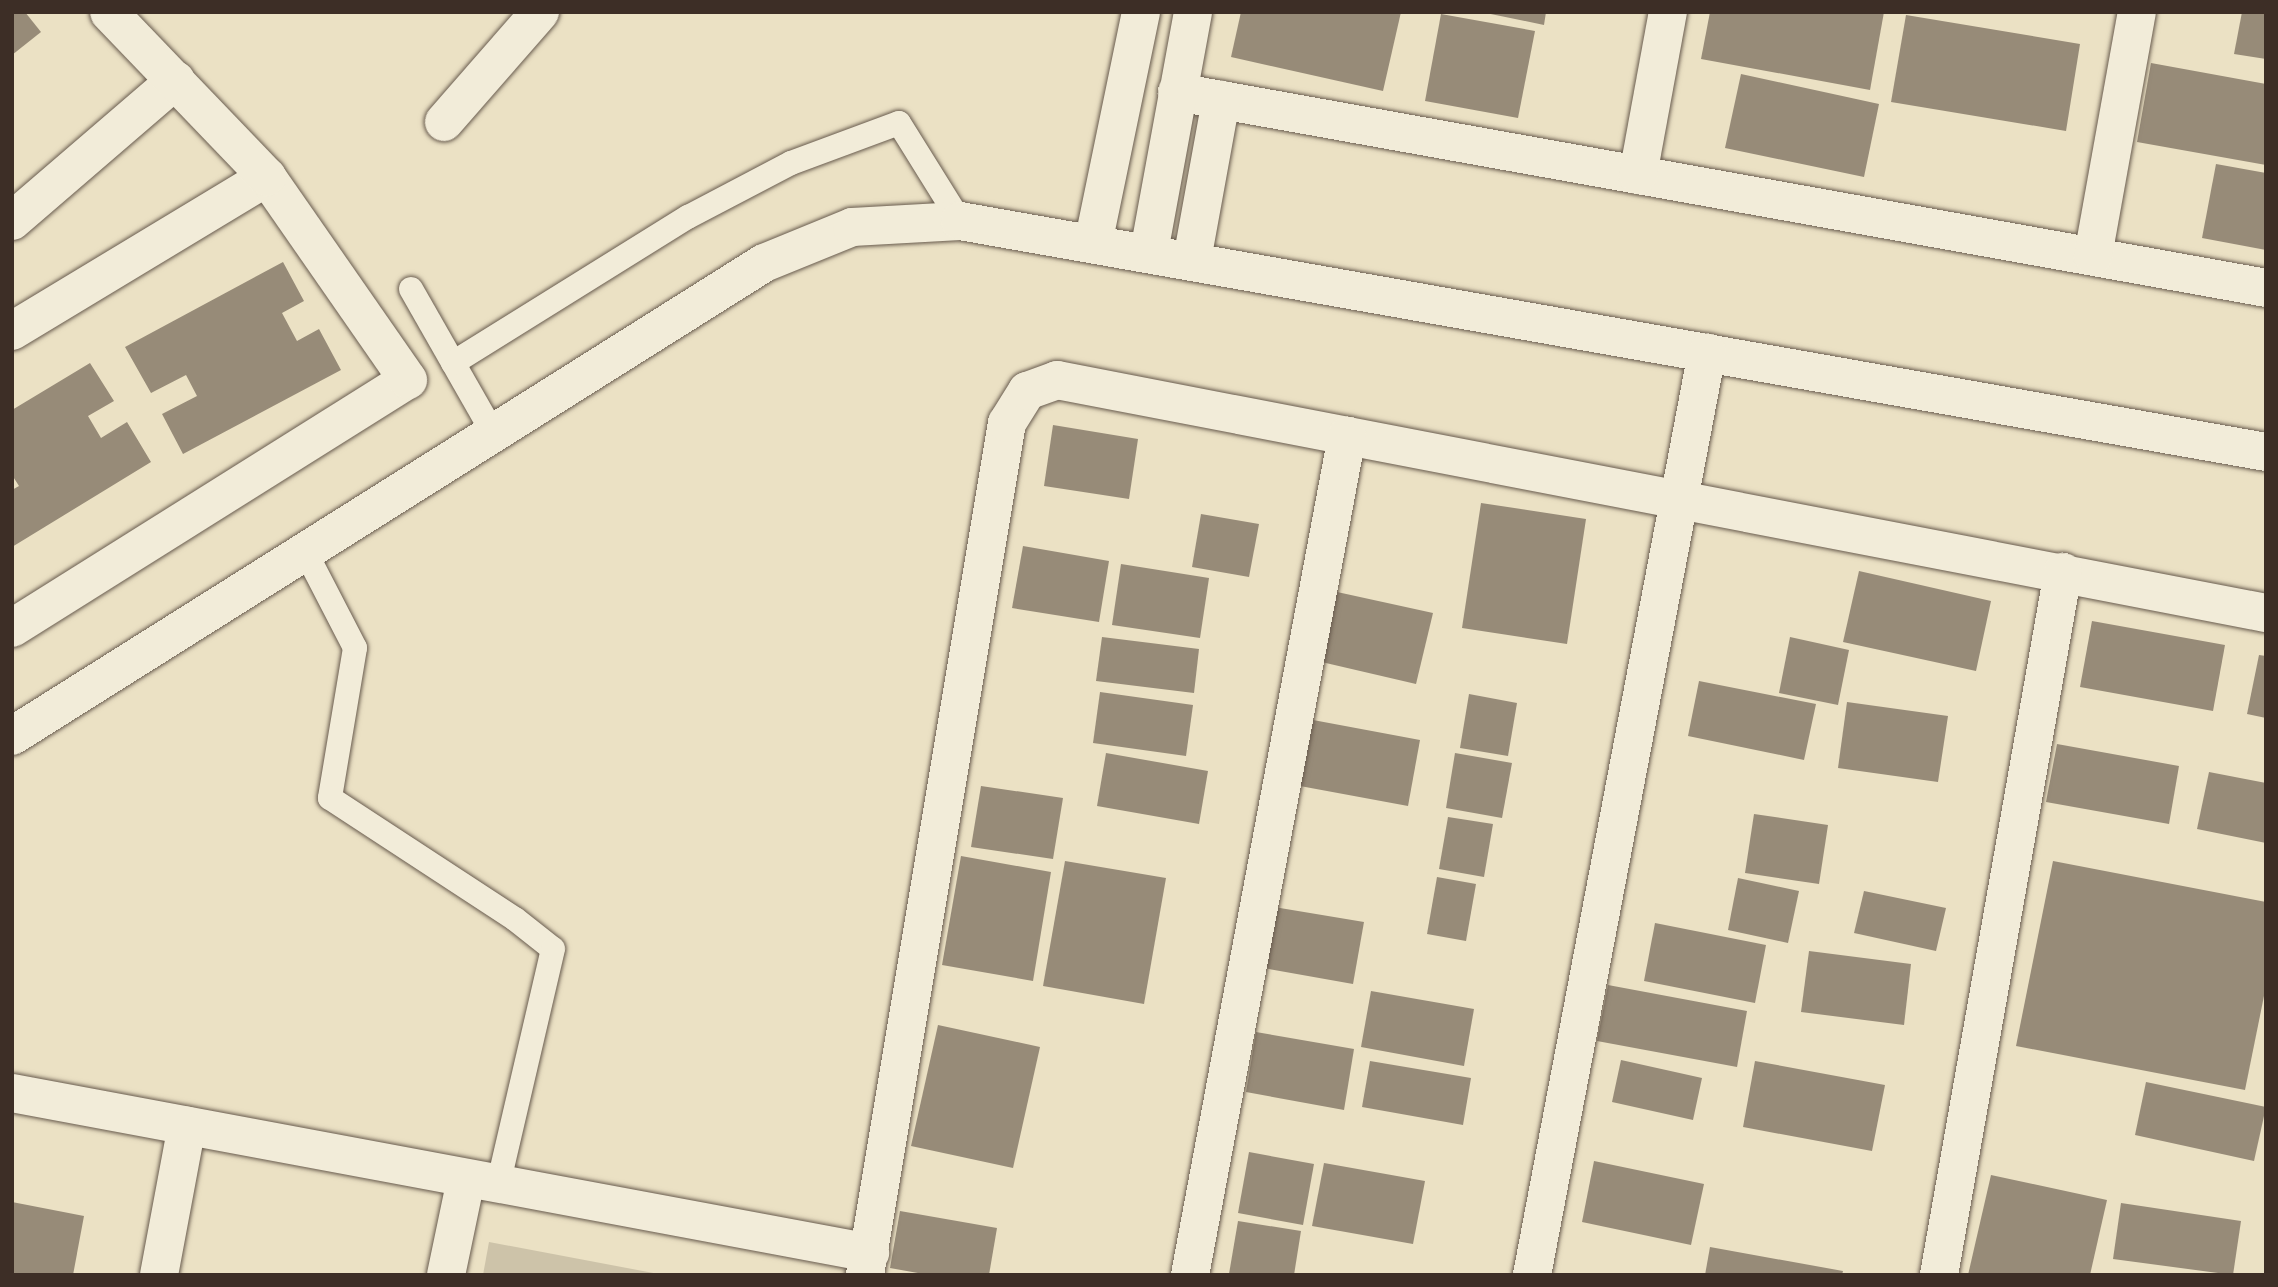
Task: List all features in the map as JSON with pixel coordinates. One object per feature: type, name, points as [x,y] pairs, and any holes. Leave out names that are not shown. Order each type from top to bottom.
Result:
[{"type":"street","points":[[12,628],[408,380],[267,177],[109,12]]},
{"type":"street","points":[[444,122],[540,12]]},
{"type":"street","points":[[1093,244],[1141,12]]},
{"type":"street","points":[[1149,252],[1194,12]]},
{"type":"street","points":[[1638,175],[1668,12]]},
{"type":"street","points":[[2093,256],[2137,12]]},
{"type":"street","points":[[12,221],[176,80]]},
{"type":"street","points":[[1177,92],[2266,288]]},
{"type":"street","points":[[1192,260],[1221,100]]},
{"type":"street","points":[[12,331],[267,177]]},
{"type":"street","points":[[12,736],[764,263],[852,227],[960,221],[1149,252],[2266,452]]},
{"type":"street","points":[[1532,1275],[1707,352]]},
{"type":"street","points":[[12,1093],[482,1182],[867,1264],[1007,423],[1027,391],[1057,380],[2266,613]]},
{"type":"street","points":[[1190,1275],[1347,436]]},
{"type":"street","points":[[1939,1275],[2063,572]]},
{"type":"street","points":[[159,1275],[187,1126]]},
{"type":"street","points":[[446,1275],[482,1182]]},
{"type":"lane","points":[[453,363],[688,217],[791,163],[899,123],[960,221]]},
{"type":"lane","points":[[411,289],[493,433]]},
{"type":"lane","points":[[305,551],[355,648],[330,798],[515,919],[553,949],[482,1182]]},
{"type":"shaded area","points":[[489,1242],[664,1275],[483,1275]]},
{"type":"building","points":[[12,12],[25,12],[41,32],[12,55]]},
{"type":"building","points":[[1241,12],[1401,12],[1383,91],[1231,57]]},
{"type":"building","points":[[1481,12],[1546,12],[1544,25]]},
{"type":"building","points":[[1710,12],[1884,12],[1870,90],[1701,59]]},
{"type":"building","points":[[2242,12],[2266,12],[2266,59],[2234,54]]},
{"type":"building","points":[[1441,14],[1535,31],[1518,118],[1425,101]]},
{"type":"building","points":[[1906,15],[2080,44],[2066,131],[1891,102]]},
{"type":"building","points":[[2151,63],[2266,84],[2266,165],[2137,142]]},
{"type":"building","points":[[1741,74],[1879,104],[1864,177],[1725,148]]},
{"type":"building","points":[[2216,164],[2266,173],[2266,250],[2202,238]]},
{"type":"building","points":[[283,262],[304,301],[282,313],[297,341],[319,329],[341,370],[183,454],[162,414],[197,396],[186,375],[151,393],[125,347]]},
{"type":"building","points":[[90,363],[114,401],[88,416],[101,438],[127,422],[151,462],[12,547],[12,490],[19,486],[12,475],[12,410]]},
{"type":"building","points":[[1053,425],[1138,439],[1129,499],[1044,486]]},
{"type":"building","points":[[1481,503],[1586,519],[1567,644],[1462,628]]},
{"type":"building","points":[[1201,514],[1259,524],[1249,577],[1192,567]]},
{"type":"building","points":[[1023,546],[1109,561],[1099,622],[1012,608]]},
{"type":"building","points":[[1121,564],[1209,578],[1200,638],[1112,625]]},
{"type":"building","points":[[1859,571],[1991,601],[1976,671],[1843,642]]},
{"type":"building","points":[[1328,590],[1433,613],[1416,684],[1313,660]]},
{"type":"building","points":[[2092,621],[2225,645],[2213,711],[2080,687]]},
{"type":"building","points":[[1102,637],[1199,649],[1194,693],[1096,681]]},
{"type":"building","points":[[1790,637],[1849,650],[1838,705],[1779,693]]},
{"type":"building","points":[[2259,655],[2266,656],[2266,718],[2247,714]]},
{"type":"building","points":[[1699,681],[1816,704],[1804,760],[1688,736]]},
{"type":"building","points":[[1100,692],[1193,705],[1186,756],[1093,743]]},
{"type":"building","points":[[1469,694],[1517,703],[1508,756],[1460,748]]},
{"type":"building","points":[[1847,702],[1948,716],[1938,782],[1838,768]]},
{"type":"building","points":[[1313,720],[1420,740],[1408,806],[1300,786]]},
{"type":"building","points":[[2057,744],[2179,766],[2169,824],[2046,802]]},
{"type":"building","points":[[1106,753],[1208,771],[1199,824],[1097,806]]},
{"type":"building","points":[[1455,753],[1512,763],[1502,818],[1446,808]]},
{"type":"building","points":[[2209,772],[2266,783],[2266,843],[2197,829]]},
{"type":"building","points":[[981,786],[1063,798],[1053,859],[971,847]]},
{"type":"building","points":[[1754,814],[1828,825],[1819,884],[1745,873]]},
{"type":"building","points":[[1448,817],[1493,824],[1484,877],[1439,869]]},
{"type":"building","points":[[961,856],[1051,872],[1033,981],[942,965]]},
{"type":"building","points":[[1065,861],[1166,878],[1144,1004],[1043,986]]},
{"type":"building","points":[[2053,861],[2266,902],[2266,986],[2245,1090],[2016,1046]]},
{"type":"building","points":[[1437,877],[1476,884],[1466,941],[1427,934]]},
{"type":"building","points":[[1738,878],[1799,891],[1788,943],[1728,930]]},
{"type":"building","points":[[1864,891],[1946,908],[1936,951],[1854,933]]},
{"type":"building","points":[[1274,907],[1364,922],[1353,984],[1263,968]]},
{"type":"building","points":[[1655,923],[1766,945],[1755,1003],[1644,981]]},
{"type":"building","points":[[1809,951],[1911,964],[1904,1025],[1801,1012]]},
{"type":"building","points":[[1608,985],[1747,1011],[1737,1067],[1597,1041]]},
{"type":"building","points":[[1371,991],[1474,1009],[1464,1066],[1361,1047]]},
{"type":"building","points":[[938,1025],[1040,1047],[1013,1168],[911,1146]]},
{"type":"building","points":[[1256,1032],[1354,1049],[1344,1110],[1246,1092]]},
{"type":"building","points":[[1621,1060],[1702,1078],[1693,1120],[1612,1102]]},
{"type":"building","points":[[1370,1061],[1471,1078],[1463,1125],[1362,1107]]},
{"type":"building","points":[[1755,1061],[1885,1085],[1872,1151],[1743,1127]]},
{"type":"building","points":[[2146,1082],[2266,1107],[2254,1161],[2135,1135]]},
{"type":"building","points":[[1249,1152],[1314,1164],[1303,1225],[1238,1213]]},
{"type":"building","points":[[1594,1161],[1704,1184],[1691,1245],[1582,1222]]},
{"type":"building","points":[[1324,1163],[1425,1181],[1413,1244],[1312,1226]]},
{"type":"building","points":[[1991,1175],[2107,1200],[2090,1275],[1968,1275]]},
{"type":"building","points":[[12,1202],[84,1216],[73,1275],[12,1275]]},
{"type":"building","points":[[2121,1203],[2241,1221],[2233,1275],[2113,1259]]},
{"type":"building","points":[[900,1211],[997,1228],[989,1275],[929,1275],[890,1268]]},
{"type":"building","points":[[1238,1221],[1301,1231],[1294,1275],[1229,1274]]},
{"type":"building","points":[[1710,1247],[1843,1271],[1842,1275],[1705,1275]]}]
